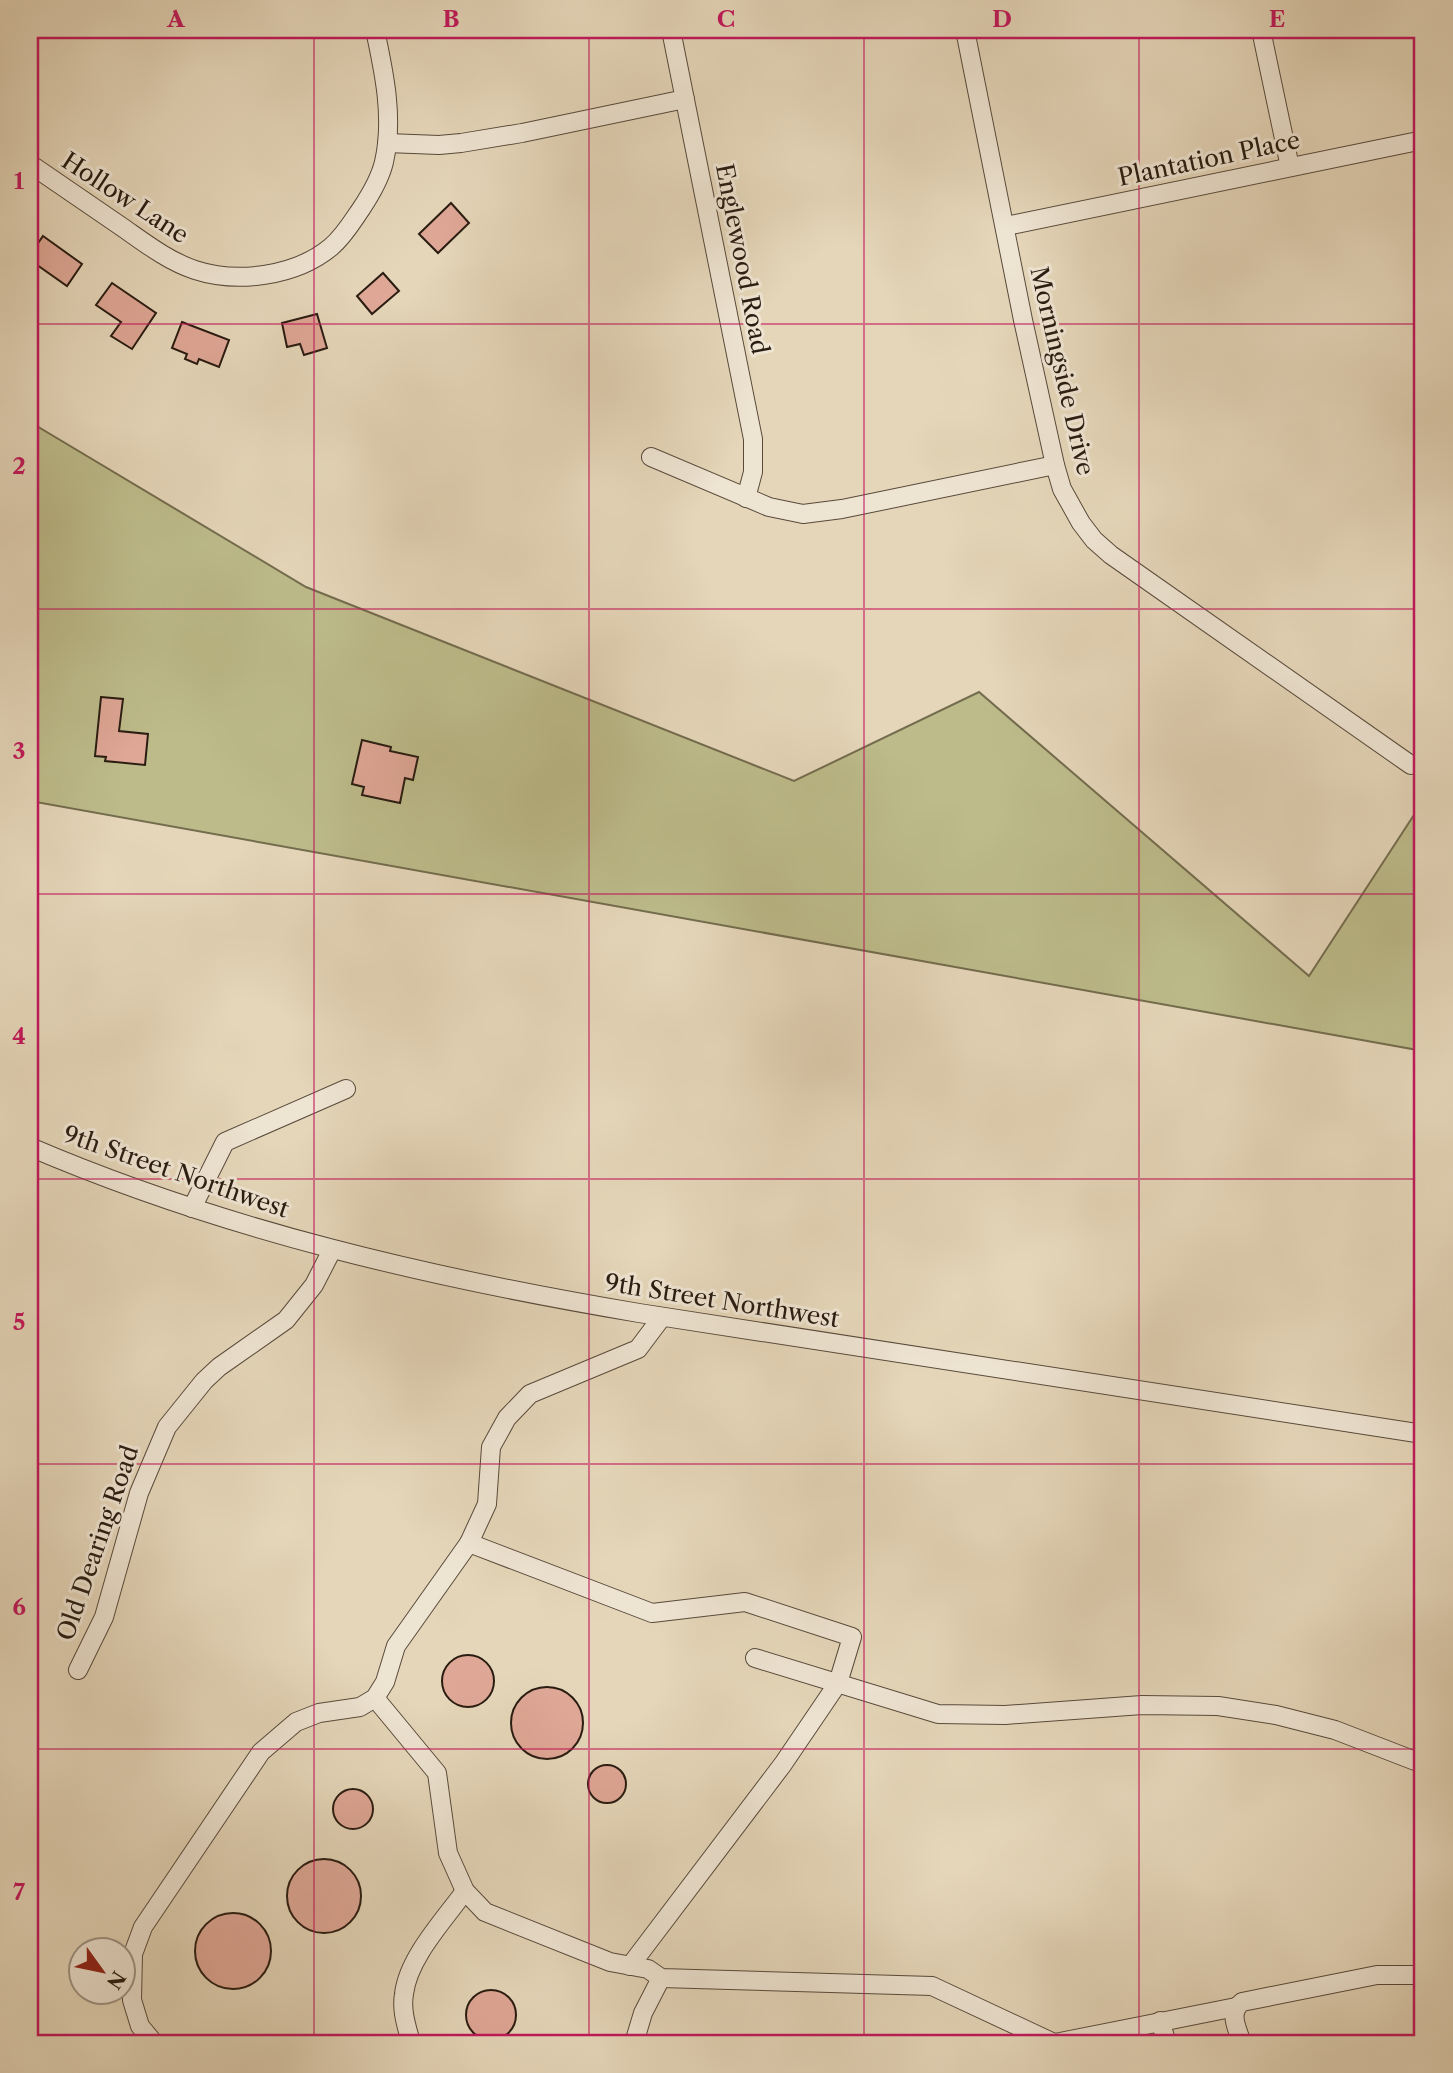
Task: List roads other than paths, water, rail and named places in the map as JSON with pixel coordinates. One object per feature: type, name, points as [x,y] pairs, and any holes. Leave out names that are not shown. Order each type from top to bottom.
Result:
[{"type":"street","name":"Hollow Lane","points":[[30,164],[160,253],[195,270],[229,277],[288,270],[319,256],[345,233],[373,192],[384,163],[387,143],[384,76],[375,30]]},
{"type":"street","name":"Englewood Road","points":[[671,30],[753,439],[752,472],[746,498]]},
{"type":"street","name":"Morningside Drive","points":[[965,30],[1055,465],[1070,506],[1094,540],[1111,555],[1411,765]]},
{"type":"street","points":[[1261,30],[1290,167]]},
{"type":"street","points":[[387,143],[461,143],[685,99]]},
{"type":"street","name":"Plantation Place","points":[[1006,226],[1423,140]]},
{"type":"street","points":[[651,457],[746,498],[787,512],[819,513],[1055,465]]},
{"type":"street","points":[[192,1208],[225,1142],[346,1089]]},
{"type":"street","name":"9th Street Northwest","points":[[30,1147],[192,1208],[332,1250],[535,1295],[1423,1434]]},
{"type":"street","name":"Old Dearing Road","points":[[78,1670],[104,1617],[139,1493],[167,1427],[212,1374],[286,1320],[314,1285],[332,1250]]},
{"type":"street","points":[[154,2043],[139,2026],[132,2000],[133,1954],[143,1927],[261,1752],[296,1722],[319,1713],[360,1707],[375,1698],[385,1682],[396,1646],[469,1543],[487,1504],[491,1447],[507,1418],[530,1394],[638,1349],[662,1317]]},
{"type":"street","points":[[469,1543],[652,1613],[745,1602],[852,1637],[838,1683],[782,1764],[629,1966]]},
{"type":"street","points":[[755,1658],[938,1714],[965,1716],[1142,1705],[1218,1706],[1276,1715],[1335,1730],[1423,1764]]},
{"type":"street","points":[[375,1698],[437,1773],[448,1853],[465,1891],[485,1912],[610,1962],[648,1969],[661,1978],[932,1986],[1055,2043],[1236,2007],[1242,2002],[1377,1975],[1423,1975]]},
{"type":"street","points":[[411,2043],[404,2016],[404,1994],[413,1963],[465,1891]]},
{"type":"street","points":[[634,2043],[643,2013],[661,1978]]},
{"type":"street","points":[[1236,2007],[1233,2017],[1242,2043]]},
{"type":"street","points":[[1160,2021],[1167,2043]]}]
